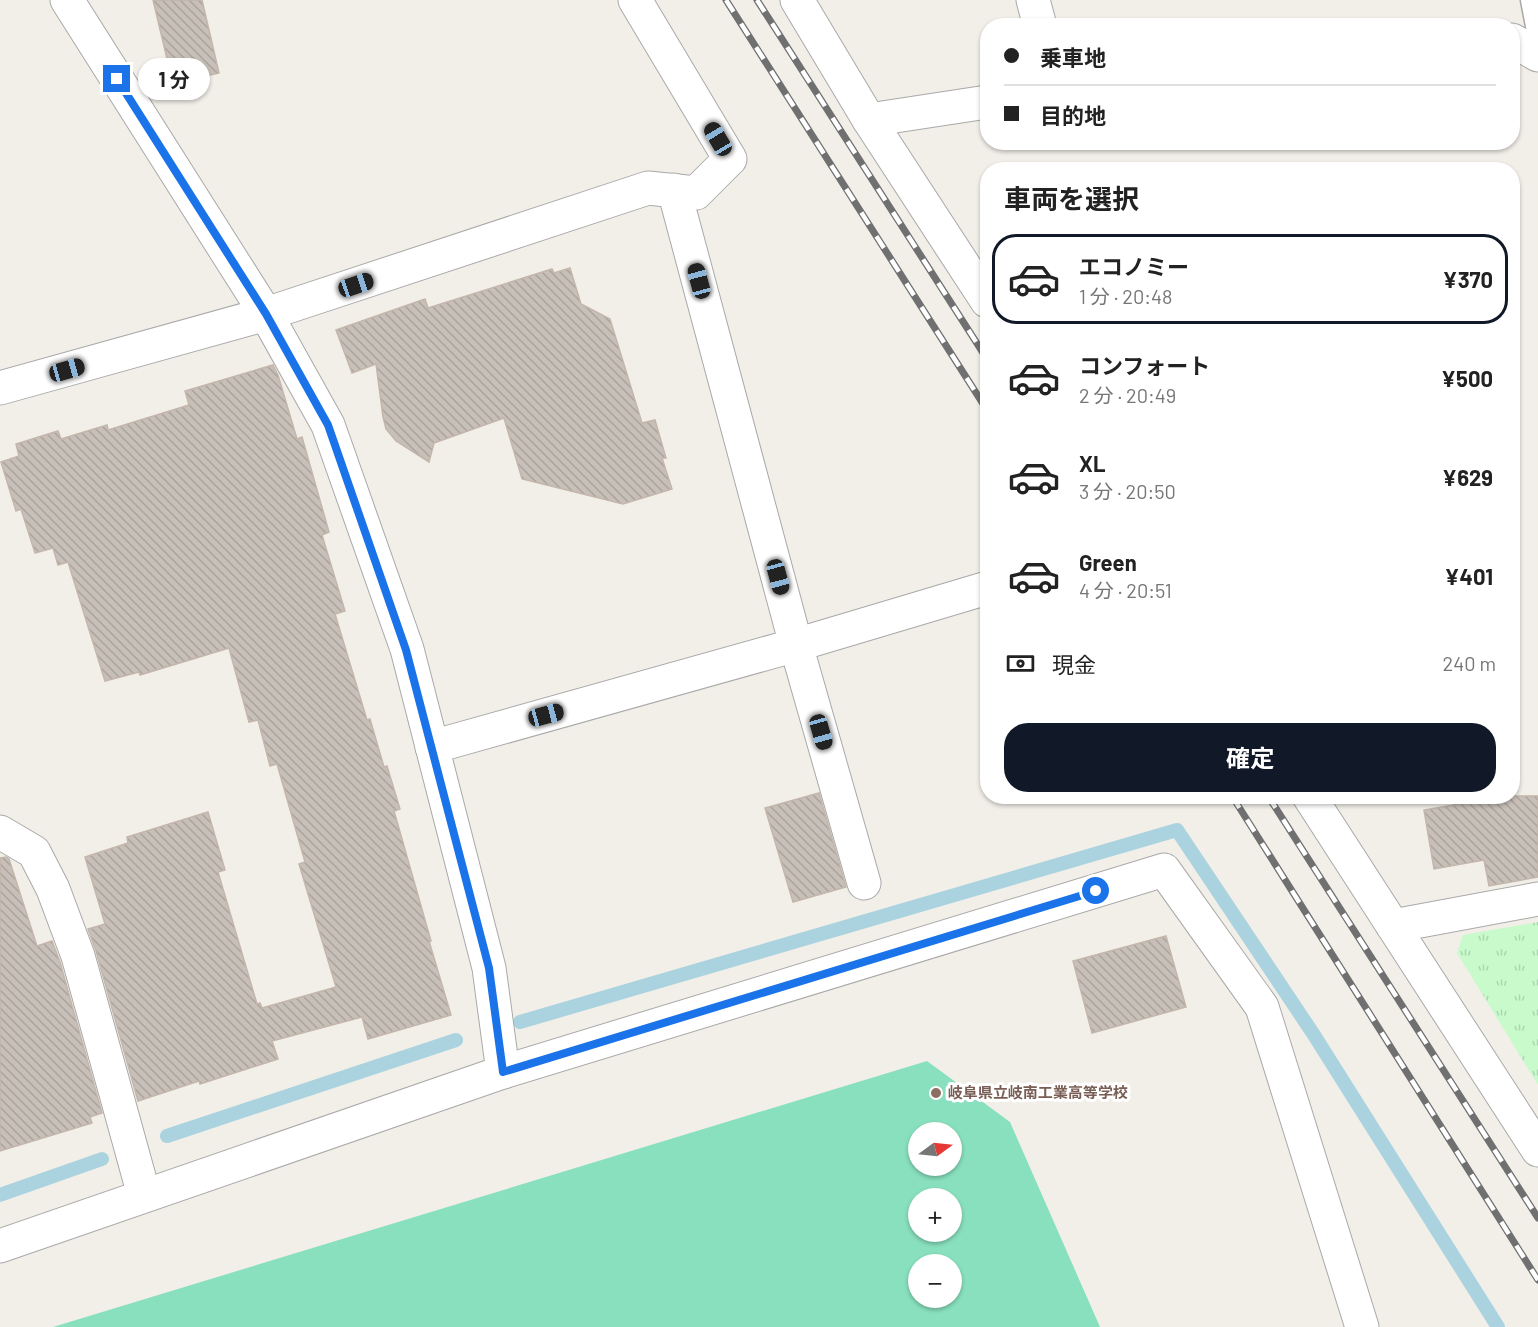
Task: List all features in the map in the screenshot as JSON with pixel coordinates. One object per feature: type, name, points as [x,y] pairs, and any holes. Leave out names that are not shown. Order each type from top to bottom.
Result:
[{"type":"street","points":[[67,0],[266,314],[328,425],[406,650],[489,968],[503,1072]]},
{"type":"street","points":[[0,388],[266,314],[648,188],[696,192],[730,159],[635,0]]},
{"type":"street","points":[[796,0],[869,120],[980,290]]},
{"type":"street","points":[[1033,0],[1038,18]]},
{"type":"street","points":[[1520,45],[1538,55]]},
{"type":"street","points":[[869,120],[980,103]]},
{"type":"street","points":[[674,190],[796,645],[864,883]]},
{"type":"street","points":[[432,747],[796,645],[980,590]]},
{"type":"street","points":[[1315,804],[1538,1150]]},
{"type":"street","points":[[0,832],[34,852],[53,889],[78,956],[144,1196]]},
{"type":"street","points":[[0,1246],[503,1072],[1164,870],[1262,1007],[1362,1327]]},
{"type":"street","points":[[1394,926],[1538,899]]},
{"type":"lane","points":[[1532,0],[1538,31]]},
{"type":"green space","points":[[1538,922],[1538,1085],[1457,953],[1463,935]]},
{"type":"green space","points":[[927,1061],[1010,1122],[1100,1327],[53,1327]]},
{"type":"building","points":[[153,0],[202,0],[219,73],[173,84]]},
{"type":"building","points":[[570,268],[581,304],[610,319],[642,423],[655,420],[666,458],[662,458],[672,489],[623,504],[522,479],[504,418],[434,443],[429,462],[396,441],[386,429],[376,364],[352,373],[336,330],[425,299],[428,308],[552,269],[554,273]]},
{"type":"building","points":[[273,365],[297,439],[302,437],[329,532],[322,535],[345,611],[335,614],[367,720],[370,719],[384,767],[387,766],[400,809],[394,811],[451,1015],[368,1039],[362,1017],[272,1041],[278,1059],[138,1101],[88,929],[105,924],[85,857],[128,843],[127,837],[208,812],[225,870],[218,872],[257,1004],[260,1003],[262,1008],[336,987],[299,864],[305,862],[277,764],[270,766],[258,720],[249,722],[229,648],[140,675],[139,672],[105,681],[68,562],[58,565],[53,548],[35,553],[21,509],[16,511],[1,462],[19,456],[16,444],[58,431],[61,439],[107,425],[108,430],[189,405],[185,391]]},
{"type":"building","points":[[819,793],[846,887],[793,902],[765,808]]},
{"type":"building","points":[[1520,796],[1538,796],[1538,877],[1489,886],[1484,860],[1434,869],[1424,810],[1459,804],[1520,804]]},
{"type":"building","points":[[0,858],[9,859],[37,946],[52,941],[60,962],[102,1113],[90,1117],[92,1123],[0,1151]]},
{"type":"building","points":[[1166,936],[1186,1007],[1092,1033],[1073,961]]},
{"type":"waterway","points":[[520,1022],[1177,830],[1314,1035],[1498,1327]]},
{"type":"waterway","points":[[167,1136],[456,1040]]},
{"type":"waterway","points":[[0,1195],[102,1159]]},
{"type":"railway","points":[[726,0],[980,399]]},
{"type":"railway","points":[[757,0],[980,348]]},
{"type":"railway","points":[[1237,804],[1538,1280]]},
{"type":"railway","points":[[1273,804],[1538,1218]]},
{"type":"place","name":"岐阜県立岐南工業高等学校","points":[[936,1093]]},
{"type":"route","points":[[117,79],[266,314],[328,425],[406,650],[489,968],[503,1072],[1096,891]]}]
